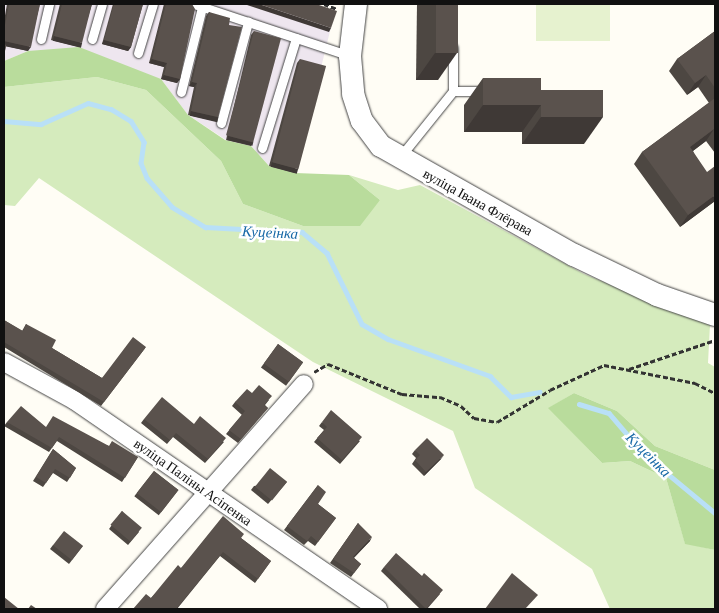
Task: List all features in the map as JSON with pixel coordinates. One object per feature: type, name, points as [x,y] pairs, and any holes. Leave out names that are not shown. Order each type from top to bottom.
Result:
[{"type":"street","name":"вуліца Івана Флёрава","points":[[356,4],[350,56],[353,94],[362,121],[399,159],[574,255],[657,295],[715,315]]},
{"type":"street","name":"вуліца Паліны Асіпенка","points":[[4,362],[74,400],[378,609]]},
{"type":"street","points":[[105,609],[304,384]]},
{"type":"lane","points":[[41,39],[49,4]]},
{"type":"lane","points":[[92,39],[102,4]]},
{"type":"lane","points":[[138,53],[153,4]]},
{"type":"lane","points":[[181,92],[198,5],[350,56]]},
{"type":"lane","points":[[221,123],[248,22]]},
{"type":"lane","points":[[399,159],[453,91],[453,34]]},
{"type":"lane","points":[[262,148],[296,38]]},
{"type":"lane","points":[[453,91],[500,91]]},
{"type":"path","points":[[628,369],[715,340]]},
{"type":"path","points":[[304,384],[328,364],[402,394],[440,397],[461,406],[474,418],[497,422],[587,372],[604,365],[695,383],[715,393]]},
{"type":"shaded area","points":[[4,4],[301,4],[334,15],[295,173],[269,166],[251,146],[226,140],[188,115],[161,79],[28,51],[4,61]]},
{"type":"green space","points":[[536,4],[610,4],[610,41],[536,41]]},
{"type":"green space","points":[[79,47],[161,79],[188,115],[225,140],[251,146],[269,166],[295,173],[349,175],[380,200],[360,226],[303,226],[243,204],[221,161],[146,90],[97,77],[4,87],[4,61],[28,51]]},
{"type":"green space","points":[[97,77],[146,90],[221,161],[243,204],[303,226],[380,200],[349,175],[398,190],[420,185],[584,274],[710,325],[708,363],[715,367],[715,470],[655,446],[617,411],[574,393],[549,408],[602,463],[630,461],[666,478],[685,543],[715,550],[715,609],[610,609],[592,569],[475,488],[453,431],[313,362],[39,178],[15,206],[4,205],[4,87]]},
{"type":"green space","points":[[574,393],[617,411],[655,446],[715,470],[715,550],[685,544],[666,478],[630,461],[602,463],[548,408]]},
{"type":"building","points":[[9,4],[40,4],[31,47],[4,41]]},
{"type":"building","points":[[62,4],[92,4],[82,43],[54,36]]},
{"type":"building","points":[[114,4],[143,4],[131,47],[104,40]]},
{"type":"building","points":[[166,4],[192,4],[195,9],[180,79],[164,75],[167,63],[152,59]]},
{"type":"building","points":[[259,4],[316,4],[337,11],[331,28]]},
{"type":"building","points":[[436,4],[458,4],[458,53],[436,53]]},
{"type":"building","points":[[209,12],[230,18],[229,25],[242,27],[218,117],[191,111],[197,83],[192,82]]},
{"type":"building","points":[[254,31],[281,38],[253,143],[226,135]]},
{"type":"building","points":[[715,31],[715,88],[706,75],[695,83],[677,59]]},
{"type":"building","points":[[300,59],[326,66],[298,169],[272,162]]},
{"type":"building","points":[[483,78],[541,78],[541,90],[603,90],[603,117],[541,117],[541,105],[483,105]]},
{"type":"building","points":[[715,98],[715,131],[714,129],[690,147],[707,172],[715,166],[715,195],[688,215],[642,152]]},
{"type":"building","points":[[4,320],[23,331],[26,324],[56,340],[52,348],[102,378],[133,337],[146,347],[104,402],[4,342]]},
{"type":"building","points":[[278,344],[303,362],[289,382],[264,363]]},
{"type":"building","points":[[259,385],[272,396],[264,405],[268,408],[241,439],[229,430],[245,411],[235,402],[247,389],[252,393]]},
{"type":"building","points":[[162,397],[194,424],[200,416],[226,438],[208,459],[176,433],[170,440],[144,419]]},
{"type":"building","points":[[21,406],[46,427],[53,416],[109,446],[112,441],[138,457],[125,478],[59,437],[52,448],[7,422]]},
{"type":"building","points":[[331,410],[362,437],[342,460],[317,438],[327,427],[322,422]]},
{"type":"building","points":[[427,438],[444,455],[426,472],[415,460],[420,455],[415,450]]},
{"type":"building","points":[[53,449],[76,468],[70,478],[55,469],[46,483],[36,477]]},
{"type":"building","points":[[270,468],[287,482],[272,500],[255,487]]},
{"type":"building","points":[[154,471],[178,490],[161,512],[137,493]]},
{"type":"building","points":[[318,485],[326,492],[318,504],[336,518],[318,542],[311,536],[307,541],[287,526]]},
{"type":"building","points":[[122,511],[142,528],[130,542],[110,525]]},
{"type":"building","points":[[223,516],[244,534],[241,538],[271,561],[258,579],[223,552],[176,609],[133,609],[146,594],[151,598],[178,565],[181,568]]},
{"type":"building","points":[[358,523],[372,537],[353,557],[361,564],[354,573],[333,559]]},
{"type":"building","points":[[64,531],[83,546],[72,560],[53,545]]},
{"type":"building","points":[[396,553],[422,576],[424,573],[443,590],[426,609],[384,567]]},
{"type":"building","points":[[512,573],[538,595],[525,609],[485,609]]},
{"type":"building","points":[[4,597],[19,609],[4,609]]},
{"type":"building","points":[[31,605],[37,609],[28,609]]},
{"type":"waterway","name":"Куцеінка","points":[[4,121],[41,124],[88,103],[111,109],[131,121],[144,142],[141,163],[147,178],[172,207],[205,227],[302,232],[327,253],[362,324],[388,339],[490,376],[511,397],[540,392]]},
{"type":"waterway","name":"Куцеінка","points":[[579,404],[609,413],[645,455],[715,513]]}]
